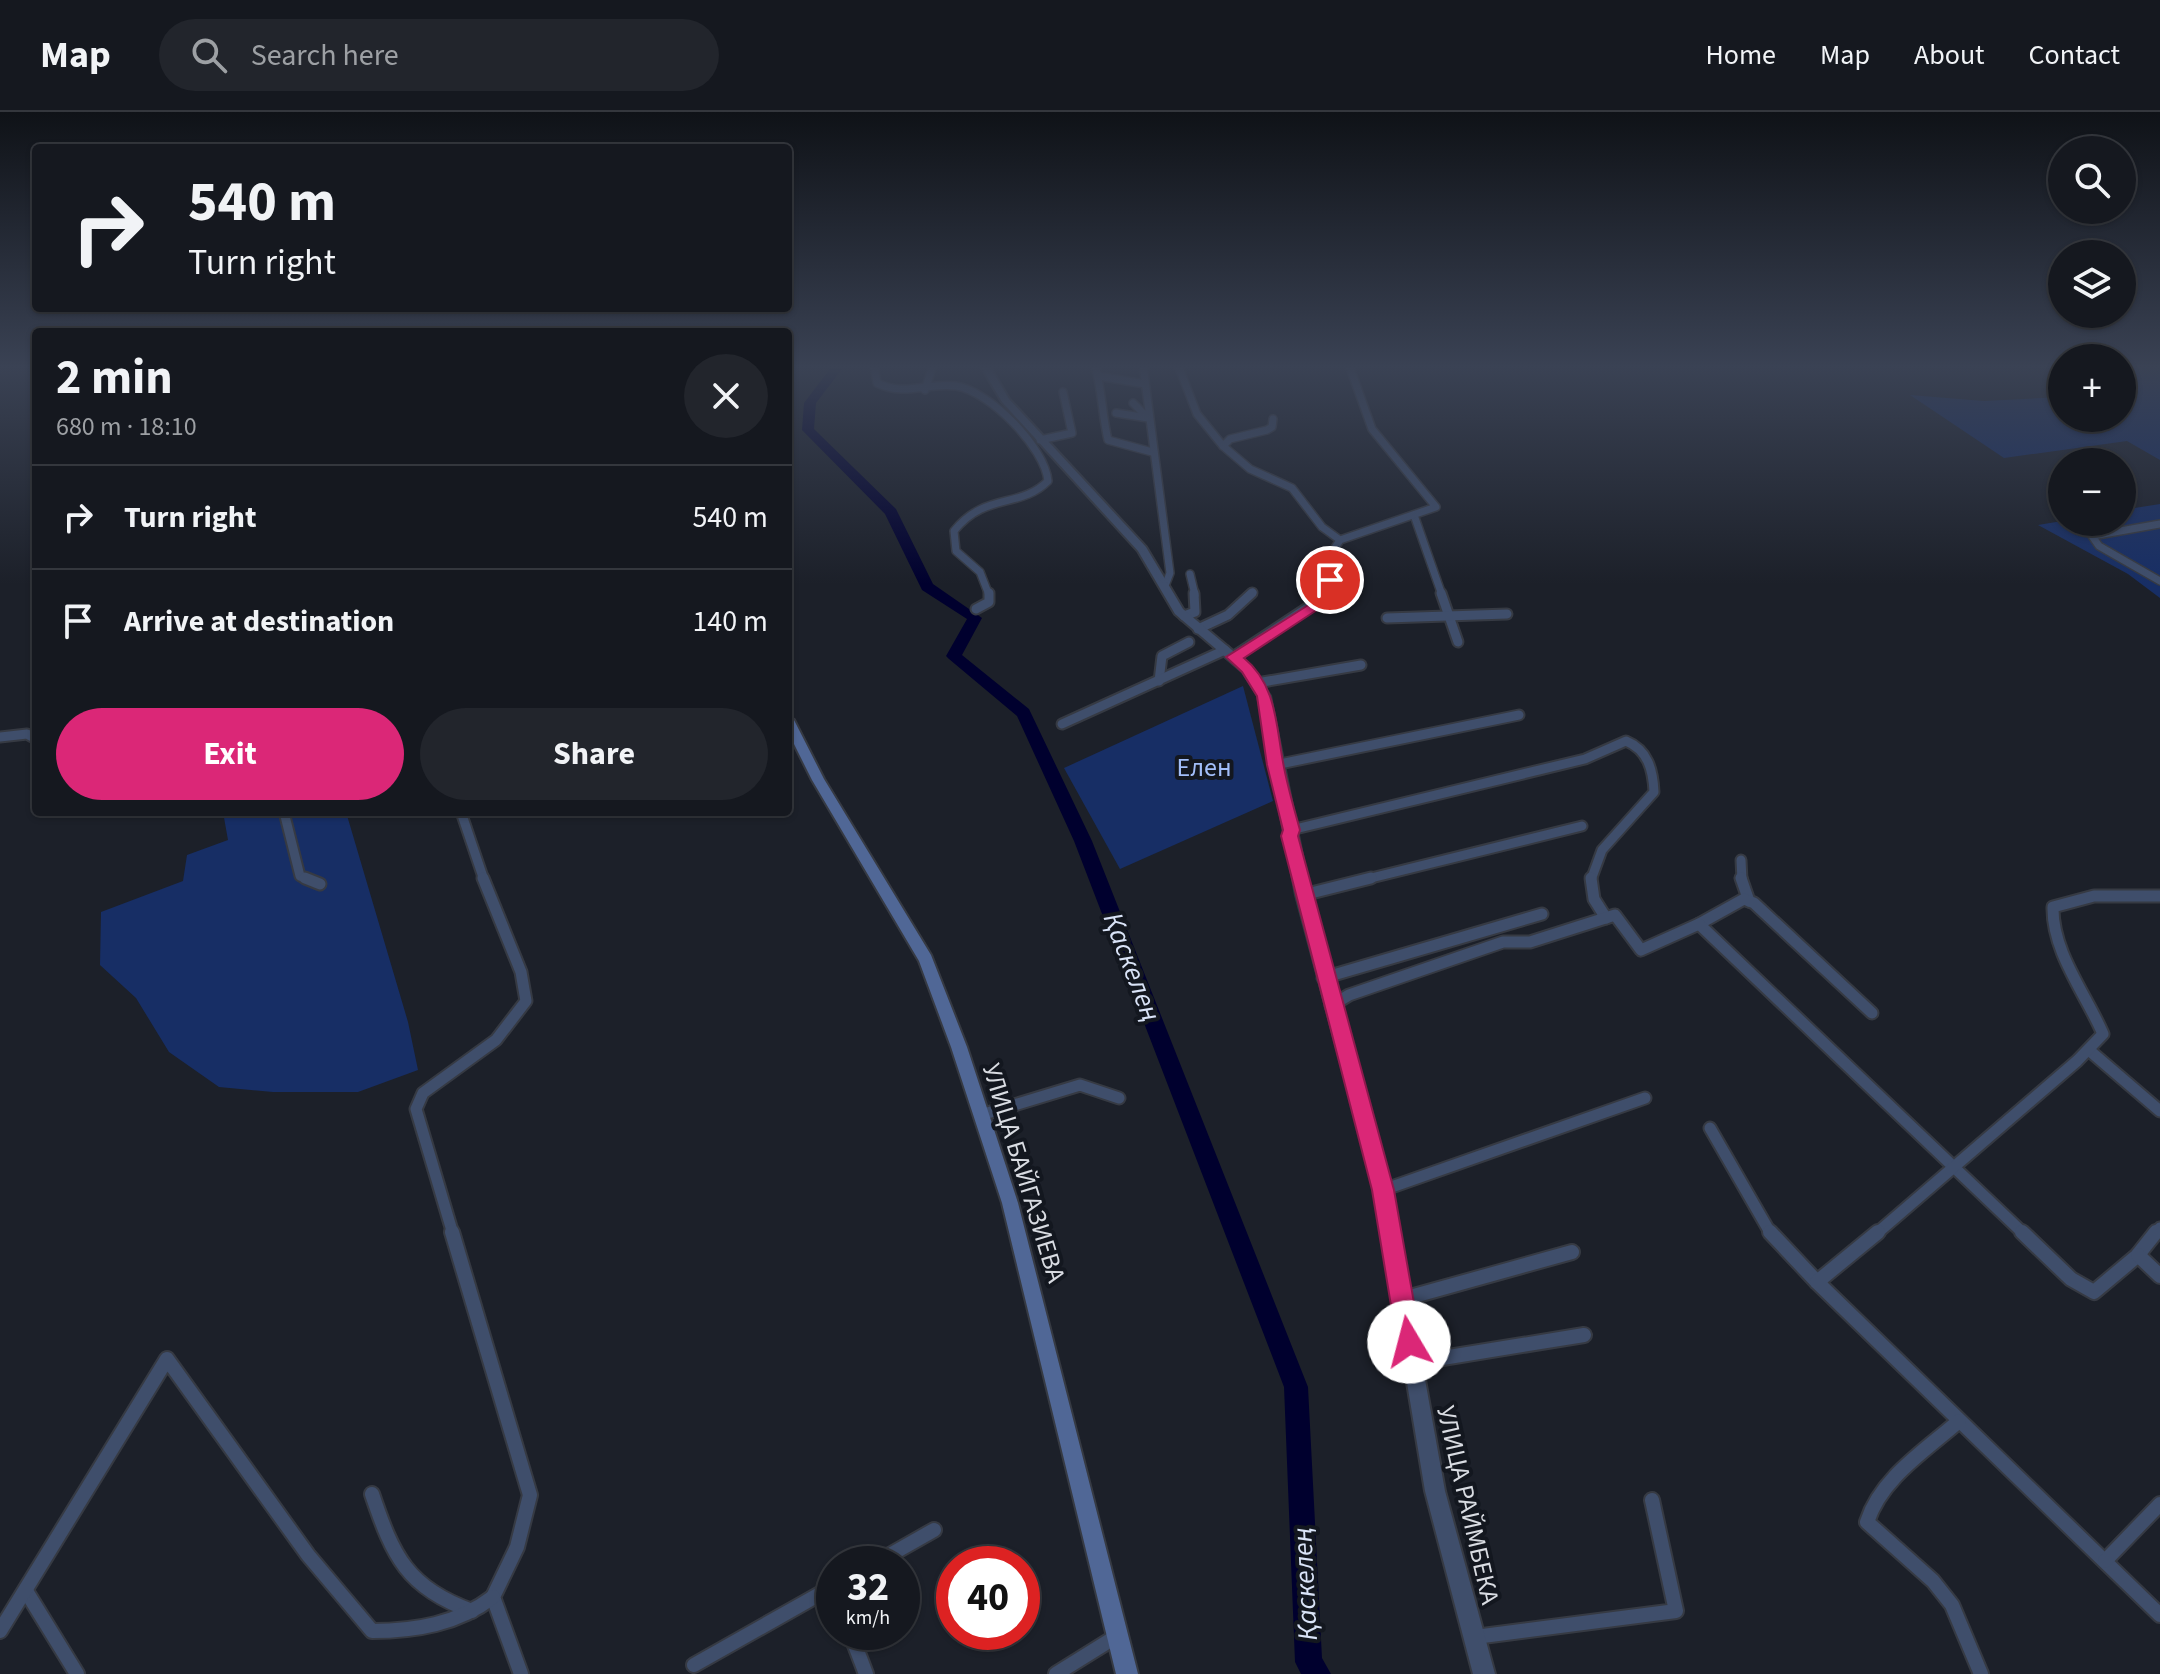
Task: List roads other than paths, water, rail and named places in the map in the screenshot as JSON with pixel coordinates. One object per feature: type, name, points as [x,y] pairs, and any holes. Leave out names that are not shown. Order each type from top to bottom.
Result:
[{"type":"main road","name":"УЛИЦА БАЙГАЗИЕВА","points":[[792,728],[818,780],[926,959],[1010,1203],[1127,1674]]},
{"type":"street","points":[[976,609],[989,602],[990,597],[979,570],[956,551],[954,531],[976,507],[1034,492],[1046,485],[1048,474],[1024,438]]},
{"type":"street","points":[[1040,440],[1050,438]]},
{"type":"street","points":[[1110,438],[1111,442],[1152,452]]},
{"type":"street","points":[[1150,438],[1170,573],[1165,586]]},
{"type":"street","points":[[1216,438],[1250,469],[1292,488],[1322,527],[1340,540]]},
{"type":"street","points":[[1223,446],[1235,438]]},
{"type":"street","points":[[1062,724],[1229,654],[1330,595],[1331,554],[1340,540],[1437,504],[1380,438]]},
{"type":"street","name":"УЛИЦА РАЙМБЕКА","points":[[1040,440],[1142,549],[1194,635],[1229,654],[1257,683],[1264,696],[1275,765],[1303,895],[1323,978],[1383,1190],[1435,1491],[1484,1674]]},
{"type":"street","points":[[1414,515],[1458,642]]},
{"type":"street","points":[[2160,524],[2092,536],[2099,546],[2160,581]]},
{"type":"street","points":[[1184,616],[1195,612],[1197,607],[1190,574]]},
{"type":"street","points":[[1159,681],[1162,656],[1228,615],[1253,592]]},
{"type":"street","points":[[1387,618],[1507,614]]},
{"type":"street","points":[[1257,683],[1361,665]]},
{"type":"street","points":[[1275,765],[1519,715]]},
{"type":"street","points":[[0,737],[27,734],[32,737]]},
{"type":"street","points":[[1291,830],[1585,759],[1617,742],[1631,743],[1638,745],[1648,759],[1654,792],[1593,865],[1590,892],[1606,918]]},
{"type":"street","points":[[285,816],[300,876],[320,884]]},
{"type":"street","points":[[0,1631],[167,1359],[308,1555],[372,1631],[391,1631],[472,1611],[493,1597],[517,1547],[530,1495],[442,1207],[416,1102],[435,1084],[488,1047],[513,1021],[526,1001],[521,972],[498,921],[462,816]]},
{"type":"street","points":[[1303,895],[1582,826]]},
{"type":"street","points":[[1741,860],[1739,871],[1749,901]]},
{"type":"street","points":[[1817,1282],[1872,1241],[2090,1051],[2103,1034],[2059,938],[2053,907],[2094,896],[2160,896]]},
{"type":"street","points":[[1331,1006],[1349,995],[1503,942],[1530,942],[1615,915],[1641,950],[1653,947],[1744,899],[1872,1013]]},
{"type":"street","points":[[1323,978],[1542,914]]},
{"type":"street","points":[[1699,924],[2071,1279],[2094,1292],[2138,1255],[2160,1228]]},
{"type":"street","points":[[1477,951],[1489,929]]},
{"type":"street","points":[[2090,1051],[2160,1111]]},
{"type":"street","points":[[981,1115],[1080,1085],[1119,1098]]},
{"type":"street","points":[[1383,1190],[1645,1098]]},
{"type":"street","points":[[1710,1128],[1775,1241],[2160,1615]]},
{"type":"street","points":[[1403,1299],[1572,1252]]},
{"type":"street","points":[[2138,1255],[2160,1276]]},
{"type":"street","points":[[1412,1363],[1584,1335]]},
{"type":"street","points":[[1959,1421],[1887,1488],[1868,1509],[1867,1522],[1933,1581],[1952,1605],[1981,1674]]},
{"type":"street","points":[[372,1494],[399,1564],[433,1594],[472,1611]]},
{"type":"street","points":[[1475,1637],[1676,1611],[1652,1500]]},
{"type":"street","points":[[2105,1561],[2160,1504]]},
{"type":"street","points":[[906,1546],[934,1530]]},
{"type":"street","points":[[26,1591],[77,1674]]},
{"type":"street","points":[[493,1597],[521,1674]]},
{"type":"street","points":[[694,1665],[816,1598]]},
{"type":"street","points":[[1056,1674],[1119,1635]]},
{"type":"street","points":[[857,1650],[866,1674]]},
{"type":"waterway","name":"Қаскелең","points":[[816,438],[891,512],[927,587],[975,618],[954,656],[1023,713],[1083,841],[1296,1387],[1309,1662],[1317,1674]]},
{"type":"park label","name":"Елен","points":[[1204,767]]}]
